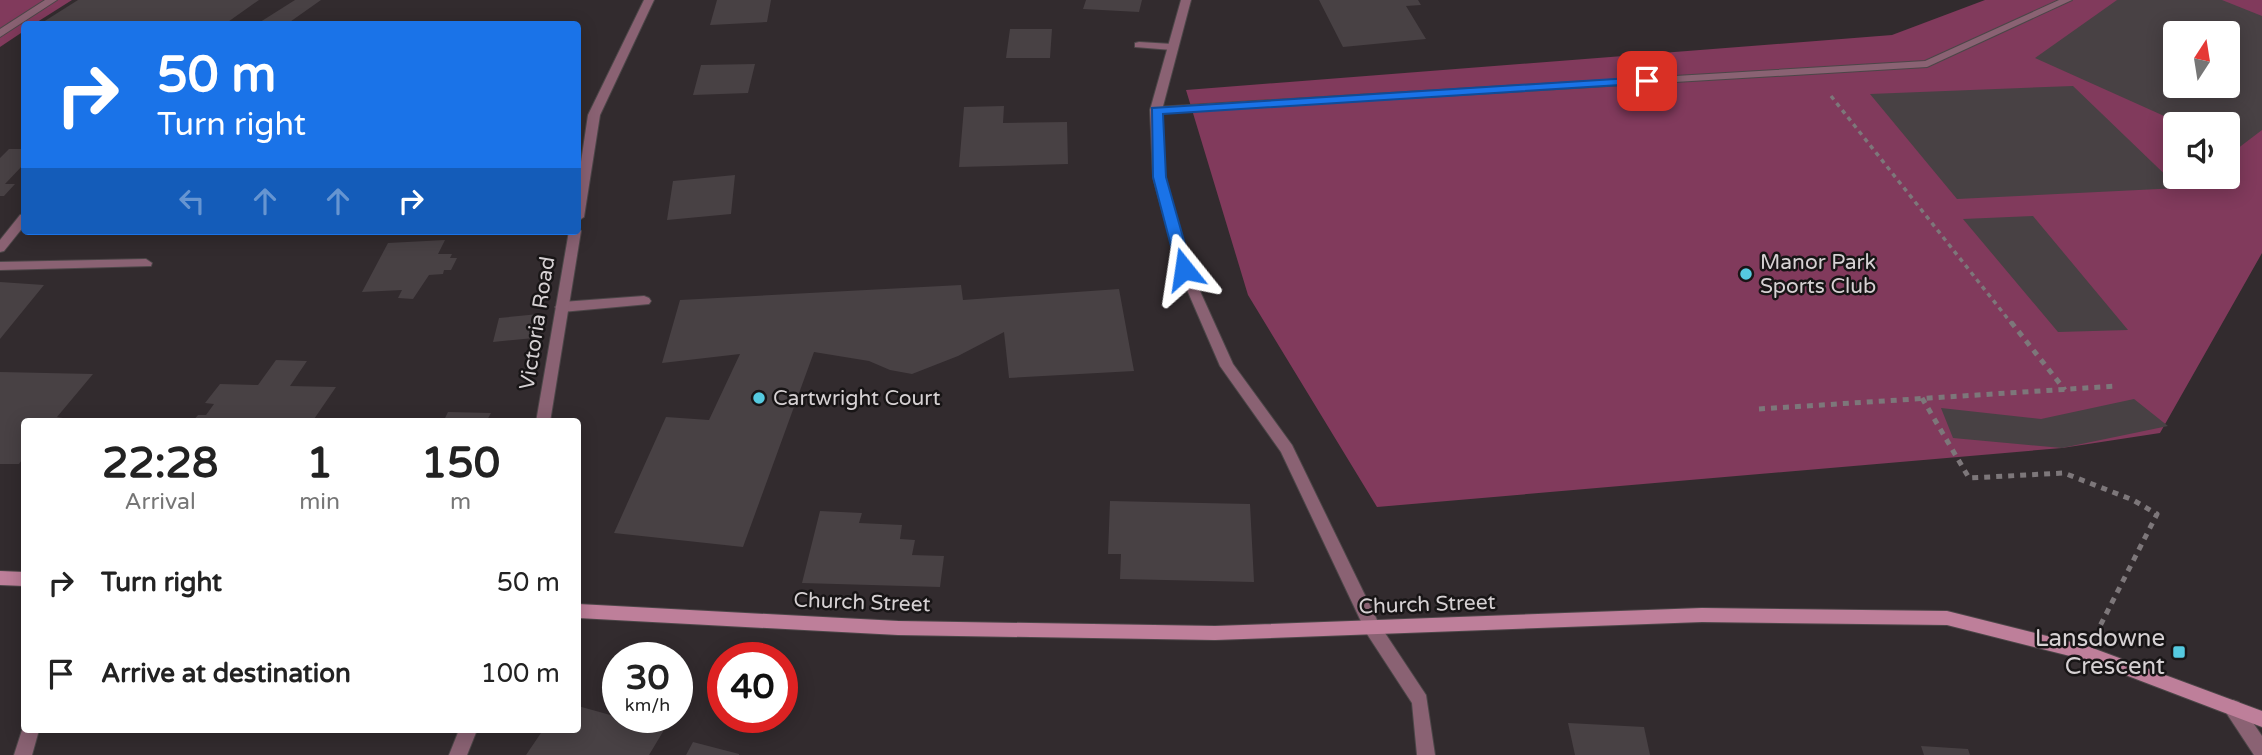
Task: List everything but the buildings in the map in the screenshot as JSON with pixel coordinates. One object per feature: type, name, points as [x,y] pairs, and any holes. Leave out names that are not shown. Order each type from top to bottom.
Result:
[{"type":"main road","points":[[0,578],[21,579]]},
{"type":"main road","name":"Church Street","points":[[581,611],[898,628],[1215,633],[1702,615],[1947,618],[2087,653],[2262,719]]},
{"type":"street","points":[[0,34],[52,0]]},
{"type":"street","points":[[581,197],[594,115],[649,0]]},
{"type":"street","points":[[1186,0],[1156,110],[1160,177],[1184,269],[1227,366],[1287,449],[1373,629],[1420,701],[1426,755]]},
{"type":"street","points":[[1156,110],[1927,64],[2067,0]]},
{"type":"street","points":[[1139,45],[1172,47]]},
{"type":"street","points":[[581,117],[594,115]]},
{"type":"street","points":[[0,248],[6,233],[21,220]]},
{"type":"street","name":"Victoria Road","points":[[545,418],[574,235]]},
{"type":"street","points":[[0,266],[146,263]]},
{"type":"street","points":[[562,307],[644,300]]},
{"type":"street","points":[[2233,708],[2262,751]]},
{"type":"street","points":[[23,755],[29,733]]},
{"type":"street","points":[[458,755],[467,733]]},
{"type":"path","points":[[1811,71],[2065,390]]},
{"type":"path","points":[[1759,409],[2117,387]]},
{"type":"path","points":[[1922,398],[1969,478],[2064,473],[2133,500],[2157,514],[2087,653]]},
{"type":"shaded area","points":[[0,0],[72,0],[39,21],[21,21],[21,33],[0,47]]},
{"type":"shaded area","name":"Manor Park Sports Club","points":[[1985,0],[2262,0],[2262,253],[2160,433],[2062,448],[1377,507],[1248,295],[1186,90],[1892,35]]},
{"type":"place","name":"Manor Park Sports Club","points":[[1746,274]]},
{"type":"place","name":"Cartwright Court","points":[[759,398]]},
{"type":"place","name":"Lansdowne Crescent","points":[[2179,652]]},
{"type":"route","points":[[1184,269],[1160,177],[1156,110],[1647,81]]}]
